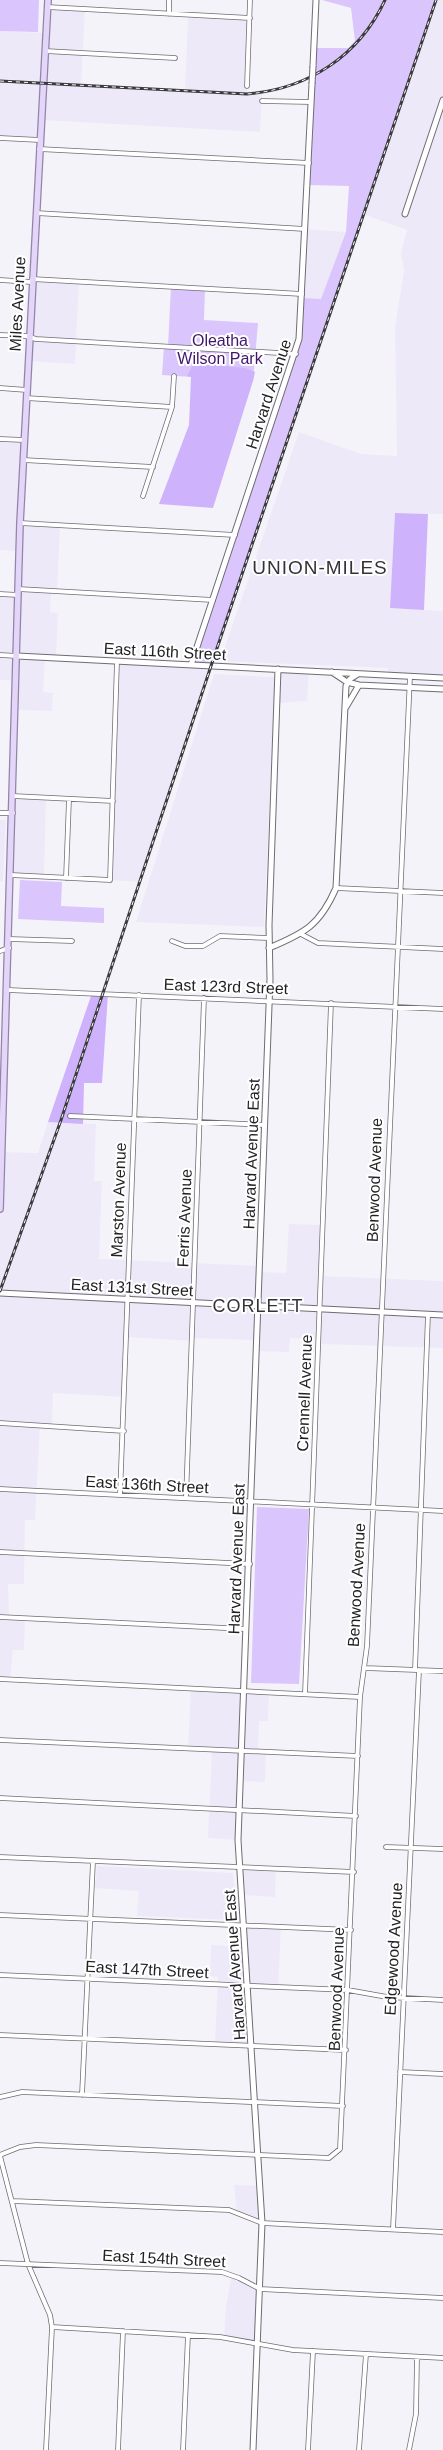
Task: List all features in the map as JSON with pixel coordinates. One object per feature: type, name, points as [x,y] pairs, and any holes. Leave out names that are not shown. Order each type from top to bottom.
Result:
[{"type":"main road","name":"Miles Avenue","points":[[0,1209],[3,1023],[8,990],[20,523],[48,0]]},
{"type":"main road","name":"Harvard Avenue","points":[[191,665],[296,354],[299,339],[316,0]]},
{"type":"main road","points":[[406,214],[443,100]]},
{"type":"main road","name":"East 116th Street","points":[[17,656],[443,678]]},
{"type":"main road","name":"Harvard Avenue East","points":[[253,2450],[262,2223],[243,1925],[239,1811],[240,1752],[250,1564],[265,1125],[278,669]]},
{"type":"main road","name":"East 116th Street","points":[[330,671],[347,684]]},
{"type":"main road","points":[[269,948],[301,934],[322,916],[336,888],[347,684],[360,673]]},
{"type":"main road","points":[[347,684],[443,688]]},
{"type":"main road","points":[[345,709],[359,685]]},
{"type":"main road","name":"East 131st Street","points":[[0,1293],[443,1315]]},
{"type":"street","points":[[168,14],[169,0]]},
{"type":"street","points":[[247,86],[250,0]]},
{"type":"street","points":[[47,7],[250,18]]},
{"type":"street","points":[[45,51],[175,58]]},
{"type":"street","points":[[262,101],[311,102]]},
{"type":"street","points":[[0,138],[40,140]]},
{"type":"street","points":[[39,149],[309,163]]},
{"type":"street","points":[[36,213],[305,229]]},
{"type":"street","points":[[0,280],[302,294]]},
{"type":"street","points":[[0,335],[296,354]]},
{"type":"street","points":[[143,496],[172,407],[174,376]]},
{"type":"street","points":[[0,388],[26,390]]},
{"type":"street","points":[[26,398],[172,407]]},
{"type":"street","points":[[0,439],[24,440]]},
{"type":"street","points":[[23,460],[153,467]]},
{"type":"street","points":[[20,523],[234,535]]},
{"type":"street","points":[[0,594],[18,592],[213,600]]},
{"type":"street","name":"East 116th Street","points":[[0,655],[17,656]]},
{"type":"street","points":[[11,875],[110,880],[117,661]]},
{"type":"street","name":"Benwood Avenue","points":[[259,2156],[329,2158],[336,2154],[341,2145],[360,1697],[365,1668],[410,676]]},
{"type":"street","points":[[13,796],[113,801]]},
{"type":"street","points":[[66,878],[69,799]]},
{"type":"street","points":[[0,813],[13,813]]},
{"type":"street","points":[[336,888],[443,893]]},
{"type":"street","points":[[301,934],[318,943],[443,949]]},
{"type":"street","points":[[172,941],[185,946],[203,946],[220,936],[269,938]]},
{"type":"street","points":[[9,939],[72,941]]},
{"type":"street","points":[[0,951],[9,948]]},
{"type":"street","points":[[0,960],[9,959]]},
{"type":"street","name":"East 123rd Street","points":[[8,990],[443,1009]]},
{"type":"street","name":"Marston Avenue","points":[[120,1495],[124,1430],[133,1119],[139,995]]},
{"type":"street","name":"Ferris Avenue","points":[[186,1498],[204,998]]},
{"type":"street","name":"Crennell Avenue","points":[[305,1694],[331,1004]]},
{"type":"street","points":[[70,1116],[265,1125]]},
{"type":"street","name":"Edgewood Avenue","points":[[393,2230],[417,1670],[420,1511],[428,1314]]},
{"type":"street","points":[[0,1423],[124,1430]]},
{"type":"street","name":"East 136th Street","points":[[0,1489],[443,1511]]},
{"type":"street","points":[[0,1552],[250,1564]]},
{"type":"street","points":[[0,1617],[246,1629]]},
{"type":"street","points":[[365,1668],[443,1671]]},
{"type":"street","points":[[0,1679],[360,1697]]},
{"type":"street","points":[[0,1740],[358,1756]]},
{"type":"street","points":[[0,1798],[356,1816]]},
{"type":"street","points":[[386,1846],[443,1849]]},
{"type":"street","points":[[0,1857],[354,1872]]},
{"type":"street","points":[[82,2095],[92,1861]]},
{"type":"street","points":[[0,1915],[351,1930]]},
{"type":"street","name":"East 147th Street","points":[[0,1975],[348,1990],[404,1998],[443,2000]]},
{"type":"street","points":[[0,2035],[346,2050]]},
{"type":"street","points":[[400,2072],[443,2074]]},
{"type":"street","points":[[0,2096],[22,2092],[343,2106]]},
{"type":"street","points":[[46,2450],[52,2327],[50,2315],[28,2264],[0,2156],[20,2147],[36,2145],[259,2156]]},
{"type":"street","points":[[13,2201],[229,2210],[262,2223],[443,2232]]},
{"type":"street","name":"East 154th Street","points":[[0,2263],[222,2272],[260,2289],[443,2298]]},
{"type":"street","points":[[52,2327],[220,2336],[313,2351],[443,2358]]},
{"type":"street","points":[[118,2450],[123,2331]]},
{"type":"street","points":[[183,2450],[188,2335]]},
{"type":"street","points":[[308,2450],[313,2351]]},
{"type":"street","points":[[359,2450],[366,2354]]},
{"type":"street","points":[[409,2450],[416,2414],[417,2357]]},
{"type":"shaded area","points":[[436,0],[443,0],[443,514],[395,513],[390,608],[443,611],[443,678],[388,674],[388,668],[220,661],[299,432],[361,454],[397,456],[395,328],[404,270],[401,253],[407,230],[365,215]]},
{"type":"shaded area","points":[[47,7],[85,9],[81,85],[145,89],[185,91],[188,15],[250,18],[247,94],[262,92],[260,132],[41,120],[40,140],[0,138],[0,31],[46,33]]},
{"type":"shaded area","points":[[305,229],[346,232],[321,300],[302,298]]},
{"type":"shaded area","points":[[32,279],[79,282],[75,364],[28,361]]},
{"type":"shaded area","points":[[198,354],[216,357],[223,366],[245,368],[255,372],[253,381],[213,508],[159,504],[189,425],[191,377],[187,376],[194,363],[195,356]]},
{"type":"shaded area","points":[[0,439],[24,440],[20,523],[60,525],[57,591],[51,591],[50,612],[58,613],[56,658],[45,658],[43,692],[53,693],[52,711],[15,710],[16,681],[0,680],[0,594],[18,595],[19,551],[0,550]]},
{"type":"shaded area","points":[[395,513],[428,514],[424,610],[390,608]]},
{"type":"shaded area","points":[[117,661],[211,666],[140,882],[110,880]]},
{"type":"shaded area","points":[[278,669],[309,670],[307,701],[277,703]]},
{"type":"shaded area","points":[[214,674],[275,677],[264,926],[136,922]]},
{"type":"shaded area","points":[[13,796],[46,798],[44,877],[11,875]]},
{"type":"shaded area","points":[[0,820],[6,820],[3,881],[0,881]]},
{"type":"shaded area","points":[[92,993],[108,994],[102,1083],[84,1083],[83,1124],[48,1122]]},
{"type":"shaded area","points":[[0,1117],[2,1152],[38,1153],[48,1122],[96,1124],[94,1181],[102,1181],[99,1259],[259,1266],[259,1272],[286,1273],[289,1224],[323,1225],[321,1276],[443,1281],[443,1348],[319,1344],[318,1339],[290,1338],[289,1352],[256,1351],[256,1340],[193,1338],[192,1341],[127,1337],[125,1397],[53,1393],[52,1426],[40,1426],[35,1520],[25,1520],[24,1584],[8,1584],[9,1615],[25,1616],[24,1650],[13,1650],[10,1680],[0,1679]]},
{"type":"shaded area","points":[[191,1688],[269,1692],[268,1721],[259,1721],[258,1752],[266,1753],[265,1782],[240,1781],[238,1840],[208,1838],[212,1750],[188,1749]]},
{"type":"shaded area","points":[[97,1866],[233,1873],[237,1920],[137,1916],[139,1891],[95,1888]]},
{"type":"shaded area","points":[[240,1868],[276,1869],[275,1897],[242,1895]]},
{"type":"shaded area","points":[[239,1925],[281,1927],[278,1987],[247,1986],[251,2047],[215,2045],[218,1977],[210,1976],[211,1945],[241,1947]]},
{"type":"shaded area","points":[[234,2185],[260,2186],[262,2223],[237,2212]]},
{"type":"shaded area","points":[[232,2275],[260,2289],[258,2347],[224,2340],[226,2305]]},
{"type":"green space","points":[[0,0],[39,0],[38,32],[0,31]]},
{"type":"green space","points":[[322,0],[436,0],[211,666],[191,665],[296,354],[302,298],[321,299],[346,232],[349,186],[307,185],[314,48],[348,48],[355,41],[351,8]]},
{"type":"green space","name":"Oleatha Wilson Park","points":[[171,287],[205,289],[204,320],[258,323],[253,381],[162,375],[164,346],[168,346]]},
{"type":"green space","points":[[20,880],[62,882],[61,906],[104,908],[104,923],[18,919]]},
{"type":"green space","points":[[257,1507],[309,1509],[299,1684],[251,1683]]},
{"type":"railway","points":[[0,81],[247,94],[269,91],[311,77],[346,53],[361,38],[385,0]]},
{"type":"railway","points":[[0,1291],[61,1120],[211,666],[436,0]]},
{"type":"district","name":"UNION-MILES","points":[[320,567]]},
{"type":"district","name":"CORLETT","points":[[258,1306]]}]
